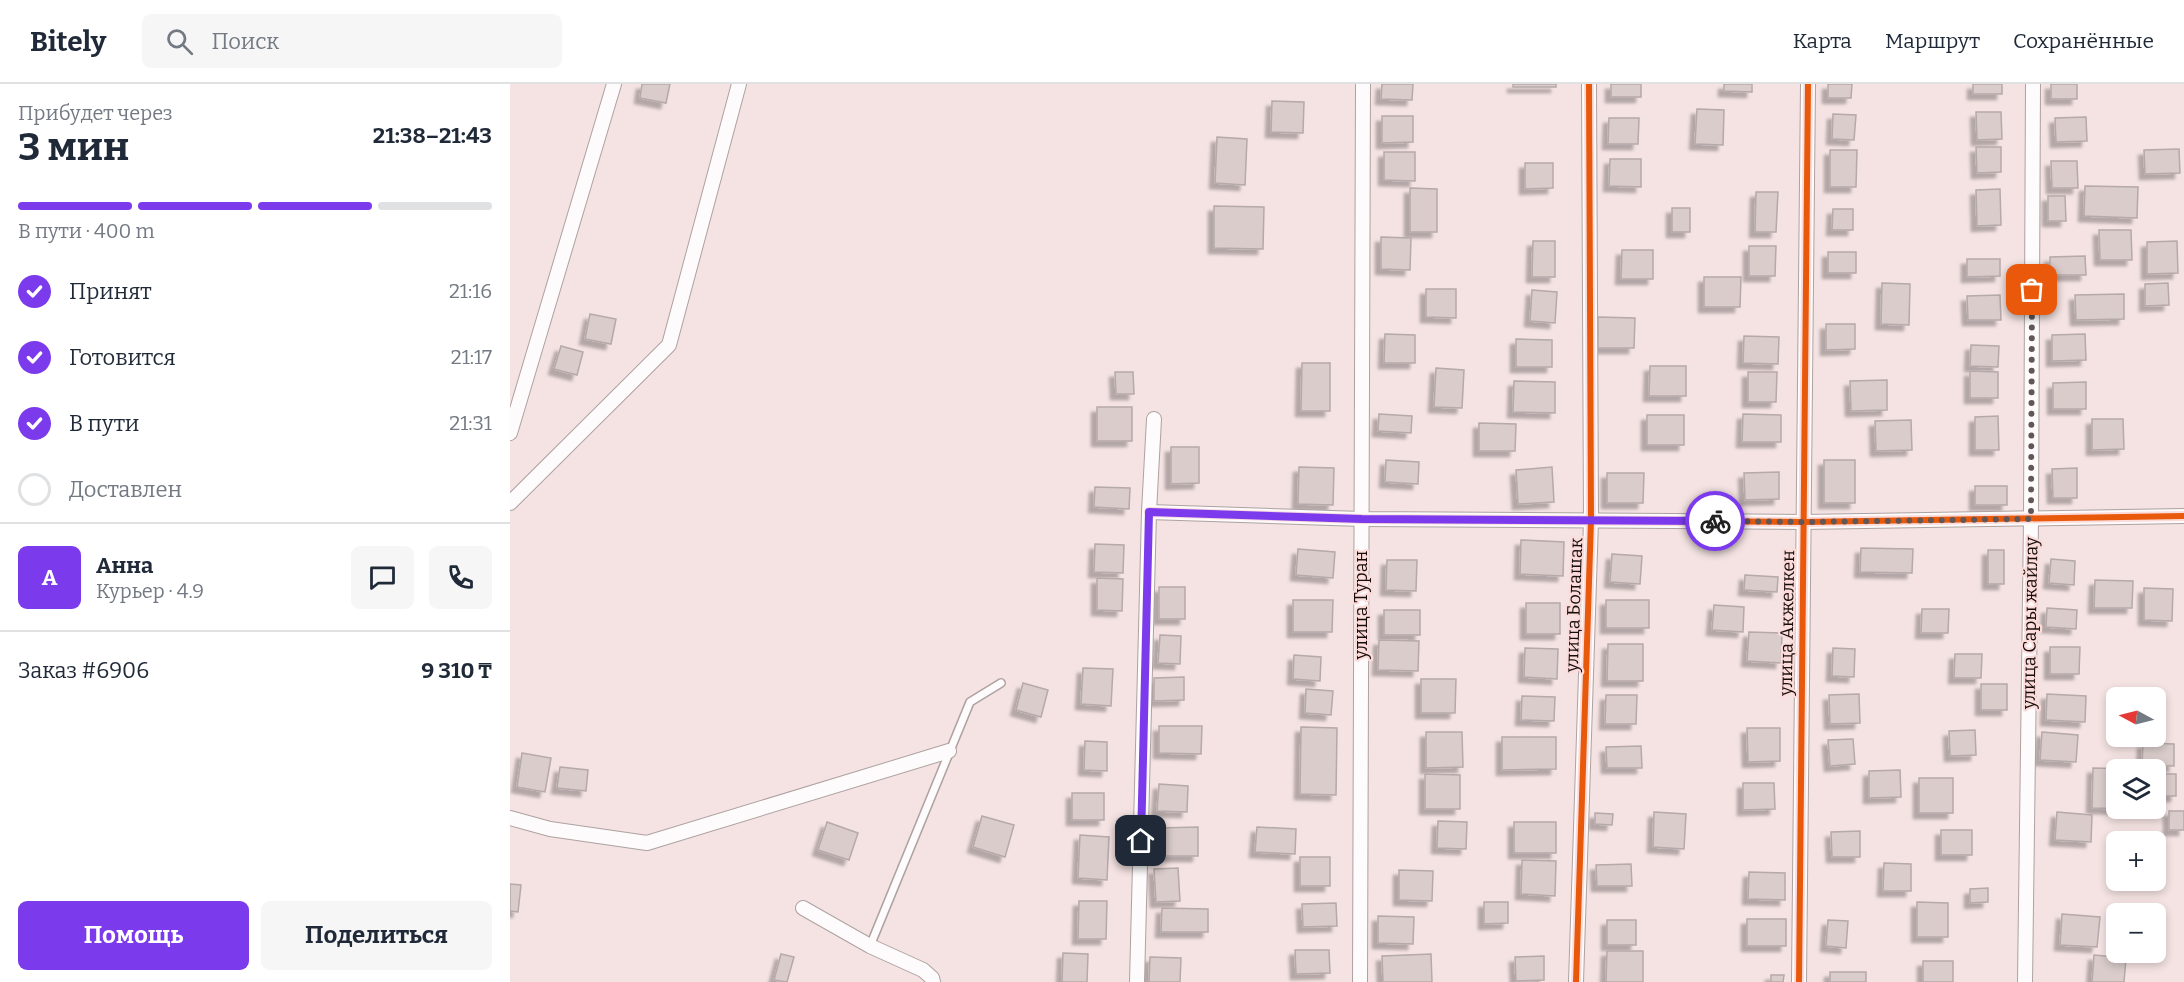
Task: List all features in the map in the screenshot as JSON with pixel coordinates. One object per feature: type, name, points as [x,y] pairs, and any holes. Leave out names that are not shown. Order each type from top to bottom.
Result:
[{"type":"street","points":[[510,433],[614,84]]},
{"type":"street","points":[[510,503],[669,345],[739,84]]},
{"type":"street","name":"улица Туран","points":[[1360,982],[1362,84]]},
{"type":"street","name":"улица Болашак","points":[[1576,982],[1592,520],[1589,84]]},
{"type":"street","name":"улица Акжелкен","points":[[1799,982],[1808,84]]},
{"type":"street","name":"улица Сары жайлау","points":[[2025,982],[2031,519],[2033,84]]},
{"type":"street","points":[[1137,982],[1149,512],[1154,419]]},
{"type":"street","points":[[1149,512],[1362,519],[1803,522],[2184,516]]},
{"type":"street","points":[[510,819],[550,829],[646,843],[949,752]]},
{"type":"street","points":[[803,908],[870,946],[922,970],[932,978],[933,982]]},
{"type":"lane","points":[[870,946],[970,702],[1001,683]]},
{"type":"building","points":[[642,84],[670,84],[666,103],[640,98]]},
{"type":"building","points":[[1382,84],[1413,84],[1412,100],[1381,99]]},
{"type":"building","points":[[1513,84],[1556,84],[1556,87],[1513,87]]},
{"type":"building","points":[[1611,84],[1641,84],[1641,97],[1611,97]]},
{"type":"building","points":[[1724,84],[1752,84],[1752,92],[1724,91]]},
{"type":"building","points":[[1828,84],[1852,84],[1851,98],[1828,98]]},
{"type":"building","points":[[1973,84],[2002,84],[2002,94],[1973,94]]},
{"type":"building","points":[[2051,84],[2077,84],[2077,99],[2051,99]]},
{"type":"building","points":[[1272,101],[1304,102],[1303,133],[1271,132]]},
{"type":"building","points":[[1697,109],[1724,110],[1723,145],[1695,144]]},
{"type":"building","points":[[1976,112],[2001,112],[2002,139],[1977,140]]},
{"type":"building","points":[[1833,114],[1856,115],[1854,140],[1832,139]]},
{"type":"building","points":[[1382,116],[1413,116],[1413,142],[1382,143]]},
{"type":"building","points":[[2086,117],[2087,141],[2056,142],[2055,118]]},
{"type":"building","points":[[1609,118],[1639,118],[1638,144],[1608,144]]},
{"type":"building","points":[[1217,137],[1247,139],[1245,185],[1215,183]]},
{"type":"building","points":[[1976,147],[2001,147],[2001,172],[1977,173]]},
{"type":"building","points":[[2179,149],[2180,173],[2145,174],[2144,150]]},
{"type":"building","points":[[1830,150],[1857,150],[1856,187],[1830,187]]},
{"type":"building","points":[[1384,152],[1415,152],[1415,181],[1384,180]]},
{"type":"building","points":[[1610,159],[1641,159],[1641,187],[1609,186]]},
{"type":"building","points":[[2051,161],[2077,161],[2078,188],[2052,188]]},
{"type":"building","points":[[1525,163],[1553,163],[1553,188],[1525,189]]},
{"type":"building","points":[[2085,186],[2138,187],[2137,218],[2084,216]]},
{"type":"building","points":[[1410,188],[1437,189],[1437,232],[1410,232]]},
{"type":"building","points":[[2000,189],[2001,225],[1977,226],[1976,190]]},
{"type":"building","points":[[1756,192],[1778,192],[1776,232],[1755,232]]},
{"type":"building","points":[[2048,196],[2065,196],[2066,221],[2048,221]]},
{"type":"building","points":[[1214,206],[1264,207],[1263,249],[1214,248]]},
{"type":"building","points":[[1672,208],[1690,208],[1690,232],[1672,232]]},
{"type":"building","points":[[1833,209],[1853,209],[1853,230],[1832,230]]},
{"type":"building","points":[[2099,230],[2131,230],[2132,260],[2100,260]]},
{"type":"building","points":[[1381,237],[1411,238],[1410,270],[1381,269]]},
{"type":"building","points":[[1533,241],[1555,241],[1555,277],[1532,277]]},
{"type":"building","points":[[2177,241],[2178,273],[2147,274],[2147,242]]},
{"type":"building","points":[[1749,246],[1776,246],[1775,276],[1749,276]]},
{"type":"building","points":[[1622,250],[1653,250],[1653,279],[1621,279]]},
{"type":"building","points":[[1828,252],[1856,252],[1856,273],[1828,273]]},
{"type":"building","points":[[2085,256],[2086,275],[2050,275],[2050,257]]},
{"type":"building","points":[[1967,259],[2000,259],[2000,276],[1967,277]]},
{"type":"building","points":[[1704,277],[1741,277],[1740,307],[1704,307]]},
{"type":"building","points":[[1882,283],[1910,284],[1909,325],[1881,324]]},
{"type":"building","points":[[2168,283],[2169,305],[2145,306],[2145,284]]},
{"type":"building","points":[[1426,289],[1456,289],[1456,318],[1426,317]]},
{"type":"building","points":[[1532,290],[1557,292],[1555,323],[1530,321]]},
{"type":"building","points":[[2124,294],[2124,319],[2076,320],[2075,295]]},
{"type":"building","points":[[2000,295],[2001,320],[1968,320],[1967,296]]},
{"type":"building","points":[[590,314],[616,319],[611,344],[585,339]]},
{"type":"building","points":[[1598,317],[1635,318],[1634,348],[1598,348]]},
{"type":"building","points":[[1826,324],[1855,324],[1855,349],[1826,350]]},
{"type":"building","points":[[1385,334],[1415,335],[1415,363],[1384,363]]},
{"type":"building","points":[[2085,334],[2086,360],[2052,361],[2052,335]]},
{"type":"building","points":[[1744,336],[1779,337],[1778,364],[1743,363]]},
{"type":"building","points":[[1516,339],[1552,340],[1552,367],[1516,367]]},
{"type":"building","points":[[1971,345],[1999,346],[1998,367],[1970,366]]},
{"type":"building","points":[[561,346],[583,352],[577,375],[554,369]]},
{"type":"building","points":[[1302,363],[1330,363],[1330,411],[1301,411]]},
{"type":"building","points":[[1650,366],[1686,366],[1686,396],[1649,396]]},
{"type":"building","points":[[1436,368],[1464,370],[1462,408],[1434,407]]},
{"type":"building","points":[[1970,371],[1998,372],[1998,398],[1970,398]]},
{"type":"building","points":[[1115,372],[1133,372],[1134,394],[1116,394]]},
{"type":"building","points":[[1748,372],[1777,372],[1776,402],[1748,402]]},
{"type":"building","points":[[1887,380],[1887,410],[1851,411],[1850,381]]},
{"type":"building","points":[[1514,381],[1555,382],[1555,413],[1513,412]]},
{"type":"building","points":[[2086,382],[2086,409],[2053,409],[2053,383]]},
{"type":"building","points":[[1097,407],[1132,407],[1132,441],[1097,441]]},
{"type":"building","points":[[1379,414],[1412,416],[1411,433],[1378,431]]},
{"type":"building","points":[[1743,414],[1781,415],[1781,442],[1742,442]]},
{"type":"building","points":[[1647,415],[1684,415],[1684,445],[1647,445]]},
{"type":"building","points":[[1998,416],[1999,450],[1975,450],[1975,417]]},
{"type":"building","points":[[2092,419],[2123,419],[2124,449],[2092,450]]},
{"type":"building","points":[[1911,420],[1912,450],[1876,451],[1875,421]]},
{"type":"building","points":[[1479,423],[1516,424],[1515,451],[1479,451]]},
{"type":"building","points":[[1171,447],[1199,447],[1199,483],[1171,484]]},
{"type":"building","points":[[1386,460],[1419,462],[1418,484],[1385,482]]},
{"type":"building","points":[[1824,460],[1855,460],[1855,503],[1824,503]]},
{"type":"building","points":[[1299,467],[1334,468],[1333,505],[1298,504]]},
{"type":"building","points":[[1552,467],[1554,502],[1518,504],[1516,470]]},
{"type":"building","points":[[2077,468],[2077,498],[2053,498],[2052,469]]},
{"type":"building","points":[[1779,472],[1779,499],[1745,500],[1744,473]]},
{"type":"building","points":[[1607,473],[1644,473],[1643,503],[1607,503]]},
{"type":"building","points":[[1975,486],[2007,486],[2007,505],[1975,505]]},
{"type":"building","points":[[1095,487],[1130,488],[1129,509],[1094,507]]},
{"type":"building","points":[[1521,540],[1564,542],[1563,576],[1520,574]]},
{"type":"building","points":[[1095,544],[1124,545],[1123,573],[1094,572]]},
{"type":"building","points":[[1861,548],[1913,549],[1912,573],[1860,572]]},
{"type":"building","points":[[1298,549],[1335,552],[1333,578],[1296,575]]},
{"type":"building","points":[[1988,550],[2004,550],[2004,584],[1988,584]]},
{"type":"building","points":[[1612,554],[1642,556],[1640,584],[1610,582]]},
{"type":"building","points":[[2051,559],[2075,561],[2074,585],[2049,583]]},
{"type":"building","points":[[1387,560],[1417,560],[1416,591],[1386,590]]},
{"type":"building","points":[[1745,575],[1778,577],[1777,592],[1744,590]]},
{"type":"building","points":[[1097,578],[1123,579],[1122,611],[1097,610]]},
{"type":"building","points":[[2095,580],[2133,581],[2132,608],[2094,608]]},
{"type":"building","points":[[1159,587],[1185,587],[1185,619],[1159,619]]},
{"type":"building","points":[[2144,588],[2173,589],[2172,621],[2144,620]]},
{"type":"building","points":[[1293,600],[1333,600],[1332,632],[1293,632]]},
{"type":"building","points":[[1606,600],[1649,600],[1649,628],[1606,628]]},
{"type":"building","points":[[1526,603],[1560,603],[1560,634],[1526,634]]},
{"type":"building","points":[[1714,605],[1744,607],[1743,632],[1712,630]]},
{"type":"building","points":[[2047,608],[2077,610],[2076,629],[2046,627]]},
{"type":"building","points":[[1922,609],[1949,609],[1948,633],[1921,633]]},
{"type":"building","points":[[1384,610],[1420,610],[1420,635],[1384,635]]},
{"type":"building","points":[[1749,632],[1782,633],[1781,663],[1747,661]]},
{"type":"building","points":[[1160,635],[1181,636],[1180,664],[1158,663]]},
{"type":"building","points":[[1379,640],[1419,641],[1418,671],[1378,670]]},
{"type":"building","points":[[1608,644],[1643,644],[1643,681],[1607,681]]},
{"type":"building","points":[[2050,647],[2080,647],[2079,674],[2050,674]]},
{"type":"building","points":[[1525,648],[1558,649],[1557,679],[1524,677]]},
{"type":"building","points":[[1833,648],[1855,649],[1854,677],[1832,676]]},
{"type":"building","points":[[1955,654],[1982,654],[1981,678],[1954,678]]},
{"type":"building","points":[[1294,655],[1321,657],[1320,681],[1293,679]]},
{"type":"building","points":[[1083,668],[1113,669],[1111,706],[1081,704]]},
{"type":"building","points":[[1184,677],[1184,700],[1154,701],[1154,678]]},
{"type":"building","points":[[1421,679],[1456,679],[1455,713],[1421,713]]},
{"type":"building","points":[[1023,683],[1048,690],[1041,717],[1016,710]]},
{"type":"building","points":[[1981,684],[2007,684],[2007,710],[1981,710]]},
{"type":"building","points":[[1306,689],[1333,691],[1331,715],[1305,713]]},
{"type":"building","points":[[1859,694],[1860,723],[1830,724],[1829,695]]},
{"type":"building","points":[[2047,694],[2086,696],[2085,722],[2046,720]]},
{"type":"building","points":[[1606,695],[1637,695],[1636,724],[1605,724]]},
{"type":"building","points":[[1522,696],[1555,697],[1554,721],[1521,720]]},
{"type":"building","points":[[1159,726],[1202,726],[1201,754],[1159,753]]},
{"type":"building","points":[[1301,727],[1337,728],[1336,795],[1300,794]]},
{"type":"building","points":[[1747,728],[1780,728],[1780,761],[1748,762]]},
{"type":"building","points":[[1975,730],[1976,755],[1950,756],[1949,731]]},
{"type":"building","points":[[1426,732],[1462,732],[1463,767],[1426,768]]},
{"type":"building","points":[[2042,732],[2078,735],[2076,762],[2040,760]]},
{"type":"building","points":[[1502,737],[1556,737],[1556,769],[1502,770]]},
{"type":"building","points":[[1853,739],[1855,764],[1830,766],[1828,740]]},
{"type":"building","points":[[1085,741],[1107,742],[1107,771],[1084,770]]},
{"type":"building","points":[[2166,744],[2174,744],[2174,766],[2166,766],[2166,759],[2142,759],[2143,747],[2166,747]]},
{"type":"building","points":[[1641,746],[1642,768],[1607,768],[1606,747]]},
{"type":"building","points":[[522,753],[551,758],[545,792],[517,787]]},
{"type":"building","points":[[560,767],[588,770],[586,791],[557,788]]},
{"type":"building","points":[[2093,768],[2106,768],[2106,808],[2092,808]]},
{"type":"building","points":[[1900,770],[1901,797],[1869,798],[1869,771]]},
{"type":"building","points":[[1425,774],[1460,775],[1460,809],[1425,809]]},
{"type":"building","points":[[2166,774],[2176,774],[2176,796],[2166,796]]},
{"type":"building","points":[[1919,778],[1953,778],[1953,813],[1919,813]]},
{"type":"building","points":[[1743,783],[1774,783],[1775,809],[1743,810]]},
{"type":"building","points":[[1159,784],[1188,786],[1187,812],[1157,811]]},
{"type":"building","points":[[1072,793],[1104,793],[1104,820],[1072,820]]},
{"type":"building","points":[[2169,811],[2184,811],[2184,830],[2169,830]]},
{"type":"building","points":[[1654,812],[1686,814],[1684,849],[1653,847]]},
{"type":"building","points":[[2057,812],[2092,815],[2091,842],[2055,840]]},
{"type":"building","points":[[1595,813],[1613,814],[1612,825],[1595,824]]},
{"type":"building","points":[[982,816],[1014,825],[1005,857],[973,847]]},
{"type":"building","points":[[1438,821],[1467,822],[1466,849],[1437,848]]},
{"type":"building","points":[[827,822],[858,833],[849,860],[818,850]]},
{"type":"building","points":[[1514,822],[1556,822],[1556,853],[1514,853]]},
{"type":"building","points":[[1198,827],[1198,856],[1159,856],[1158,828]]},
{"type":"building","points":[[1257,827],[1296,829],[1295,854],[1255,852]]},
{"type":"building","points":[[1941,830],[1972,830],[1972,855],[1941,855]]},
{"type":"building","points":[[1860,831],[1860,857],[1832,857],[1831,832]]},
{"type":"building","points":[[1080,835],[1109,837],[1107,880],[1078,878]]},
{"type":"building","points":[[1300,857],[1330,857],[1330,886],[1300,886]]},
{"type":"building","points":[[1522,860],[1556,861],[1555,896],[1521,894]]},
{"type":"building","points":[[1884,863],[1911,864],[1911,891],[1883,891]]},
{"type":"building","points":[[1631,864],[1632,886],[1597,886],[1596,865]]},
{"type":"building","points":[[1178,868],[1180,901],[1156,902],[1154,869]]},
{"type":"building","points":[[1399,870],[1433,871],[1432,901],[1399,900]]},
{"type":"building","points":[[1749,872],[1785,873],[1785,900],[1748,899]]},
{"type":"building","points":[[510,884],[521,885],[518,912],[510,911]]},
{"type":"building","points":[[1988,888],[1988,902],[1970,903],[1970,889]]},
{"type":"building","points":[[1079,901],[1107,901],[1106,939],[1078,939]]},
{"type":"building","points":[[1484,902],[1508,902],[1508,923],[1484,924]]},
{"type":"building","points":[[1917,902],[1948,903],[1948,937],[1917,937]]},
{"type":"building","points":[[1336,903],[1337,926],[1303,927],[1302,904]]},
{"type":"building","points":[[1162,908],[1208,909],[1208,932],[1161,932]]},
{"type":"building","points":[[2062,914],[2100,917],[2097,947],[2060,945]]},
{"type":"building","points":[[1378,916],[1414,917],[1413,944],[1378,943]]},
{"type":"building","points":[[1747,919],[1786,919],[1786,946],[1747,946]]},
{"type":"building","points":[[1607,920],[1636,920],[1636,945],[1607,945]]},
{"type":"building","points":[[1828,920],[1848,921],[1846,948],[1826,946]]},
{"type":"building","points":[[1295,950],[1329,950],[1330,973],[1296,974]]},
{"type":"building","points":[[1607,951],[1643,951],[1643,982],[1606,982]]},
{"type":"building","points":[[1063,953],[1088,954],[1087,982],[1062,982]]},
{"type":"building","points":[[781,954],[794,957],[787,982],[774,980]]},
{"type":"building","points":[[1431,954],[1432,982],[1383,982],[1382,956]]},
{"type":"building","points":[[2094,955],[2106,956],[2106,963],[2126,963],[2124,982],[2092,982]]},
{"type":"building","points":[[1544,956],[1544,980],[1516,981],[1515,957]]},
{"type":"building","points":[[1150,957],[1181,958],[1180,982],[1149,982]]},
{"type":"building","points":[[1923,961],[1953,961],[1953,982],[1923,982]]},
{"type":"building","points":[[1830,972],[1866,972],[1866,982],[1830,982]]},
{"type":"building","points":[[1771,975],[1784,975],[1783,982],[1771,982]]},
{"type":"cycle path","points":[[1576,982],[1591,520],[1589,84]]},
{"type":"cycle path","points":[[1799,982],[1808,84]]},
{"type":"cycle path","points":[[1149,512],[1362,519],[1803,522],[2184,516]]},
{"type":"way so far","points":[[1715,521],[2031,519],[2032,290]]},
{"type":"route","points":[[1141,841],[1149,512],[1362,519],[1715,521]]}]
